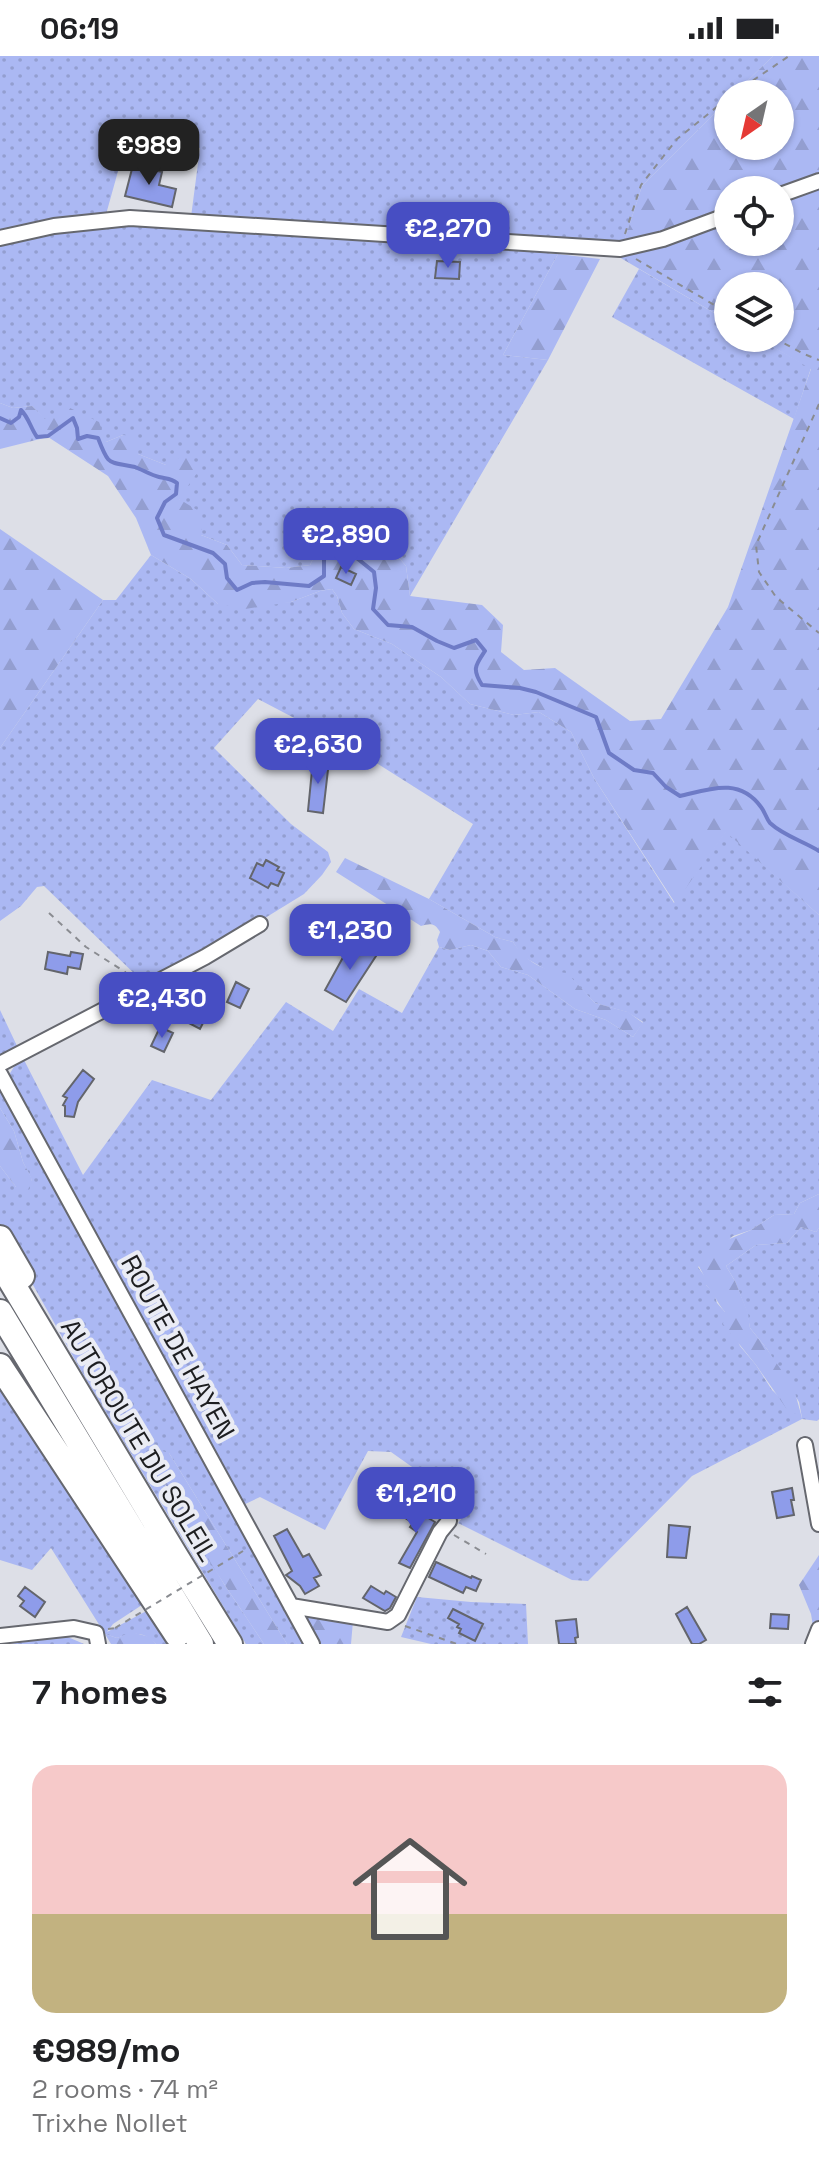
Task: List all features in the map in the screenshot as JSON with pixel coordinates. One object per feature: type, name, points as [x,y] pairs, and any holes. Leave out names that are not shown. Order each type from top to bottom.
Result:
[{"type":"highway","points":[[0,1238],[23,1278],[27,1309]]},
{"type":"highway","name":"AUTOROUTE DU SOLEIL","points":[[0,1263],[230,1644]]},
{"type":"highway","name":"AUTOROUTE DU SOLEIL","points":[[0,1312],[201,1644]]},
{"type":"highway","points":[[0,1366],[183,1644]]},
{"type":"street","points":[[794,190],[819,181]]},
{"type":"street","points":[[0,238],[54,226],[130,218],[620,249],[663,239],[714,220]]},
{"type":"street","points":[[0,1064],[205,957],[260,924]]},
{"type":"street","name":"ROUTE DE HAYEN","points":[[0,1074],[312,1644]]},
{"type":"street","points":[[805,1445],[819,1524]]},
{"type":"street","points":[[291,1606],[388,1622],[398,1615],[446,1525]]},
{"type":"street","points":[[0,1636],[74,1628],[96,1633],[98,1644]]},
{"type":"street","points":[[813,1644],[819,1629]]},
{"type":"path","points":[[754,80],[789,56]]},
{"type":"path","points":[[714,109],[677,139],[641,185],[620,249],[714,305]]},
{"type":"path","points":[[794,349],[819,360]]},
{"type":"path","points":[[819,404],[756,545],[759,572],[776,597],[819,633]]},
{"type":"path","points":[[49,913],[86,947],[125,972],[141,990]]},
{"type":"path","points":[[446,1525],[486,1554]]},
{"type":"path","points":[[115,1628],[243,1551]]},
{"type":"path","points":[[388,1622],[457,1644]]},
{"type":"green space","points":[[0,56],[773,56],[748,80],[714,80],[714,114],[642,186],[623,245],[191,217],[200,148],[142,133],[134,159],[122,157],[105,218],[0,236]]},
{"type":"green space","points":[[773,56],[819,56],[819,915],[726,832],[675,903],[594,778],[571,732],[539,712],[514,715],[470,704],[441,677],[392,644],[354,629],[342,613],[332,589],[291,602],[245,609],[218,604],[191,579],[151,555],[136,518],[108,476],[48,437],[0,449],[0,403],[13,408],[32,406],[45,419],[70,408],[99,422],[106,442],[123,435],[137,436],[138,454],[166,465],[185,455],[199,470],[179,499],[202,513],[201,535],[227,545],[242,565],[286,568],[310,565],[318,549],[320,519],[378,533],[406,566],[410,596],[482,605],[503,625],[501,652],[524,670],[555,668],[630,721],[661,719],[728,607],[811,369],[781,352],[794,352],[794,272],[714,272],[714,313],[619,257],[642,186],[714,114],[714,160],[794,160],[794,80],[748,80]]},
{"type":"green space","points":[[102,223],[422,242],[558,254],[503,355],[548,360],[410,596],[406,566],[378,533],[321,519],[318,549],[310,565],[286,568],[242,565],[227,545],[201,535],[179,499],[166,465],[138,454],[123,435],[106,442],[44,419],[32,406],[13,408],[0,403],[0,243]]},
{"type":"green space","points":[[558,254],[600,259],[548,360],[503,355]]},
{"type":"green space","points":[[639,269],[714,313],[714,352],[782,352],[811,368],[794,419],[612,317]]},
{"type":"green space","points":[[0,529],[103,600],[0,748]]},
{"type":"green space","points":[[151,555],[191,579],[218,604],[291,602],[332,589],[342,613],[354,629],[392,644],[441,677],[470,704],[514,715],[539,712],[571,732],[594,778],[674,903],[726,831],[819,915],[819,1194],[800,1203],[794,1214],[774,1215],[751,1230],[733,1236],[698,1267],[706,1278],[706,1285],[725,1312],[740,1346],[772,1390],[802,1418],[799,1402],[767,1349],[750,1328],[735,1281],[726,1266],[756,1245],[787,1243],[801,1227],[816,1232],[819,1228],[819,1419],[802,1419],[692,1476],[588,1581],[572,1580],[458,1523],[470,1508],[391,1452],[368,1451],[325,1530],[260,1497],[241,1506],[14,1089],[9,1075],[15,1065],[24,1060],[83,1175],[152,1080],[211,1100],[286,1002],[333,1031],[359,989],[402,1013],[439,947],[450,950],[471,945],[488,951],[501,967],[528,975],[575,1009],[606,1020],[633,1037],[643,1022],[627,1012],[595,1003],[567,974],[550,972],[522,956],[513,942],[495,937],[429,899],[473,824],[359,752],[258,699],[214,748],[291,824],[328,852],[331,862],[304,894],[145,984],[44,886],[37,887],[21,906],[0,921],[0,748],[103,600],[116,600]]},
{"type":"green space","points":[[345,858],[429,899],[495,937],[513,942],[536,964],[567,973],[595,1003],[628,1012],[643,1023],[633,1037],[606,1020],[575,1009],[528,975],[501,967],[488,951],[471,945],[450,950],[439,947],[437,940],[440,932],[434,925],[421,926],[336,872]]},
{"type":"green space","points":[[0,1010],[18,1048],[0,1056]]},
{"type":"green space","points":[[0,1082],[306,1644],[287,1644],[169,1453],[162,1480],[264,1644],[246,1644],[84,1376],[0,1226],[0,1166],[16,1187],[32,1180],[14,1131],[0,1108]]},
{"type":"green space","points":[[0,1108],[14,1131],[23,1162],[32,1179],[28,1190],[16,1187],[0,1166]]},
{"type":"green space","points":[[819,1194],[819,1228],[816,1232],[801,1227],[787,1243],[756,1245],[726,1266],[748,1313],[750,1328],[794,1389],[802,1418],[786,1408],[723,1324],[725,1312],[706,1285],[696,1258],[710,1247],[751,1230],[774,1215],[794,1214],[800,1203]]},
{"type":"green space","points":[[0,1380],[145,1603],[113,1624],[107,1632],[152,1608],[175,1644],[156,1644],[138,1634],[117,1638],[105,1634],[51,1548],[32,1570],[0,1560]]},
{"type":"green space","points":[[159,1450],[169,1453],[287,1644],[264,1644],[234,1600],[165,1485],[154,1461]]},
{"type":"green space","points":[[819,1555],[819,1644],[816,1644],[811,1614],[799,1585]]},
{"type":"green space","points":[[417,1597],[526,1604],[528,1644],[431,1644],[401,1637]]},
{"type":"green space","points":[[305,1614],[353,1621],[351,1644],[317,1644],[303,1617]]},
{"type":"green space","points":[[131,1632],[150,1637],[156,1644],[111,1644],[105,1634],[117,1638]]},
{"type":"green space","points":[[61,1634],[84,1644],[10,1644]]},
{"type":"building","points":[[133,165],[162,172],[159,185],[176,189],[172,207],[125,196]]},
{"type":"building","points":[[437,261],[460,262],[459,279],[435,278]]},
{"type":"building","points":[[341,567],[356,574],[351,585],[336,578]]},
{"type":"building","points":[[313,760],[329,761],[323,813],[308,811]]},
{"type":"building","points":[[266,860],[284,873],[278,886],[271,883],[268,888],[250,878],[257,863],[263,866]]},
{"type":"building","points":[[352,941],[376,956],[346,1002],[325,990]]},
{"type":"building","points":[[48,952],[70,956],[71,952],[83,954],[80,969],[68,967],[67,974],[45,969]]},
{"type":"building","points":[[236,982],[249,989],[240,1008],[227,1002]]},
{"type":"building","points":[[197,1002],[210,1009],[200,1029],[187,1022]]},
{"type":"building","points":[[160,1027],[173,1033],[164,1052],[151,1046]]},
{"type":"building","points":[[83,1070],[94,1079],[78,1102],[74,1117],[65,1116],[63,1105],[67,1098],[63,1096]]},
{"type":"building","points":[[792,1488],[794,1515],[777,1518],[772,1492]]},
{"type":"building","points":[[408,1506],[435,1522],[410,1568],[399,1563],[417,1532],[410,1527],[413,1523],[402,1516]]},
{"type":"building","points":[[669,1525],[690,1527],[686,1558],[667,1557]]},
{"type":"building","points":[[287,1529],[303,1557],[309,1554],[321,1575],[314,1578],[319,1586],[305,1594],[286,1575],[292,1571],[274,1536]]},
{"type":"building","points":[[436,1562],[481,1580],[476,1591],[466,1587],[463,1593],[429,1577]]},
{"type":"building","points":[[371,1586],[396,1597],[390,1608],[385,1611],[363,1598]]},
{"type":"building","points":[[25,1587],[45,1602],[35,1617],[20,1606],[24,1601],[18,1596]]},
{"type":"building","points":[[687,1607],[706,1640],[699,1644],[692,1644],[676,1614]]},
{"type":"building","points":[[453,1609],[483,1624],[475,1641],[459,1633],[459,1624],[448,1618]]},
{"type":"building","points":[[771,1614],[789,1615],[788,1629],[770,1628]]},
{"type":"building","points":[[576,1619],[576,1644],[559,1644],[556,1621]]},
{"type":"waterway","points":[[0,418],[11,423],[19,417],[21,410],[37,437],[48,436],[73,418],[78,439],[87,436],[98,438],[110,461],[175,481],[176,494],[165,502],[157,518],[164,535],[213,553],[225,564],[227,578],[237,590],[252,583],[265,582],[309,586],[324,576],[324,558],[334,550],[353,555],[374,572],[376,588],[373,609],[388,625],[412,627],[454,648],[476,640],[485,651],[476,668],[482,685],[536,692],[596,717],[609,753],[634,770],[653,773],[680,796],[734,788],[752,798],[775,828],[819,851]]}]
